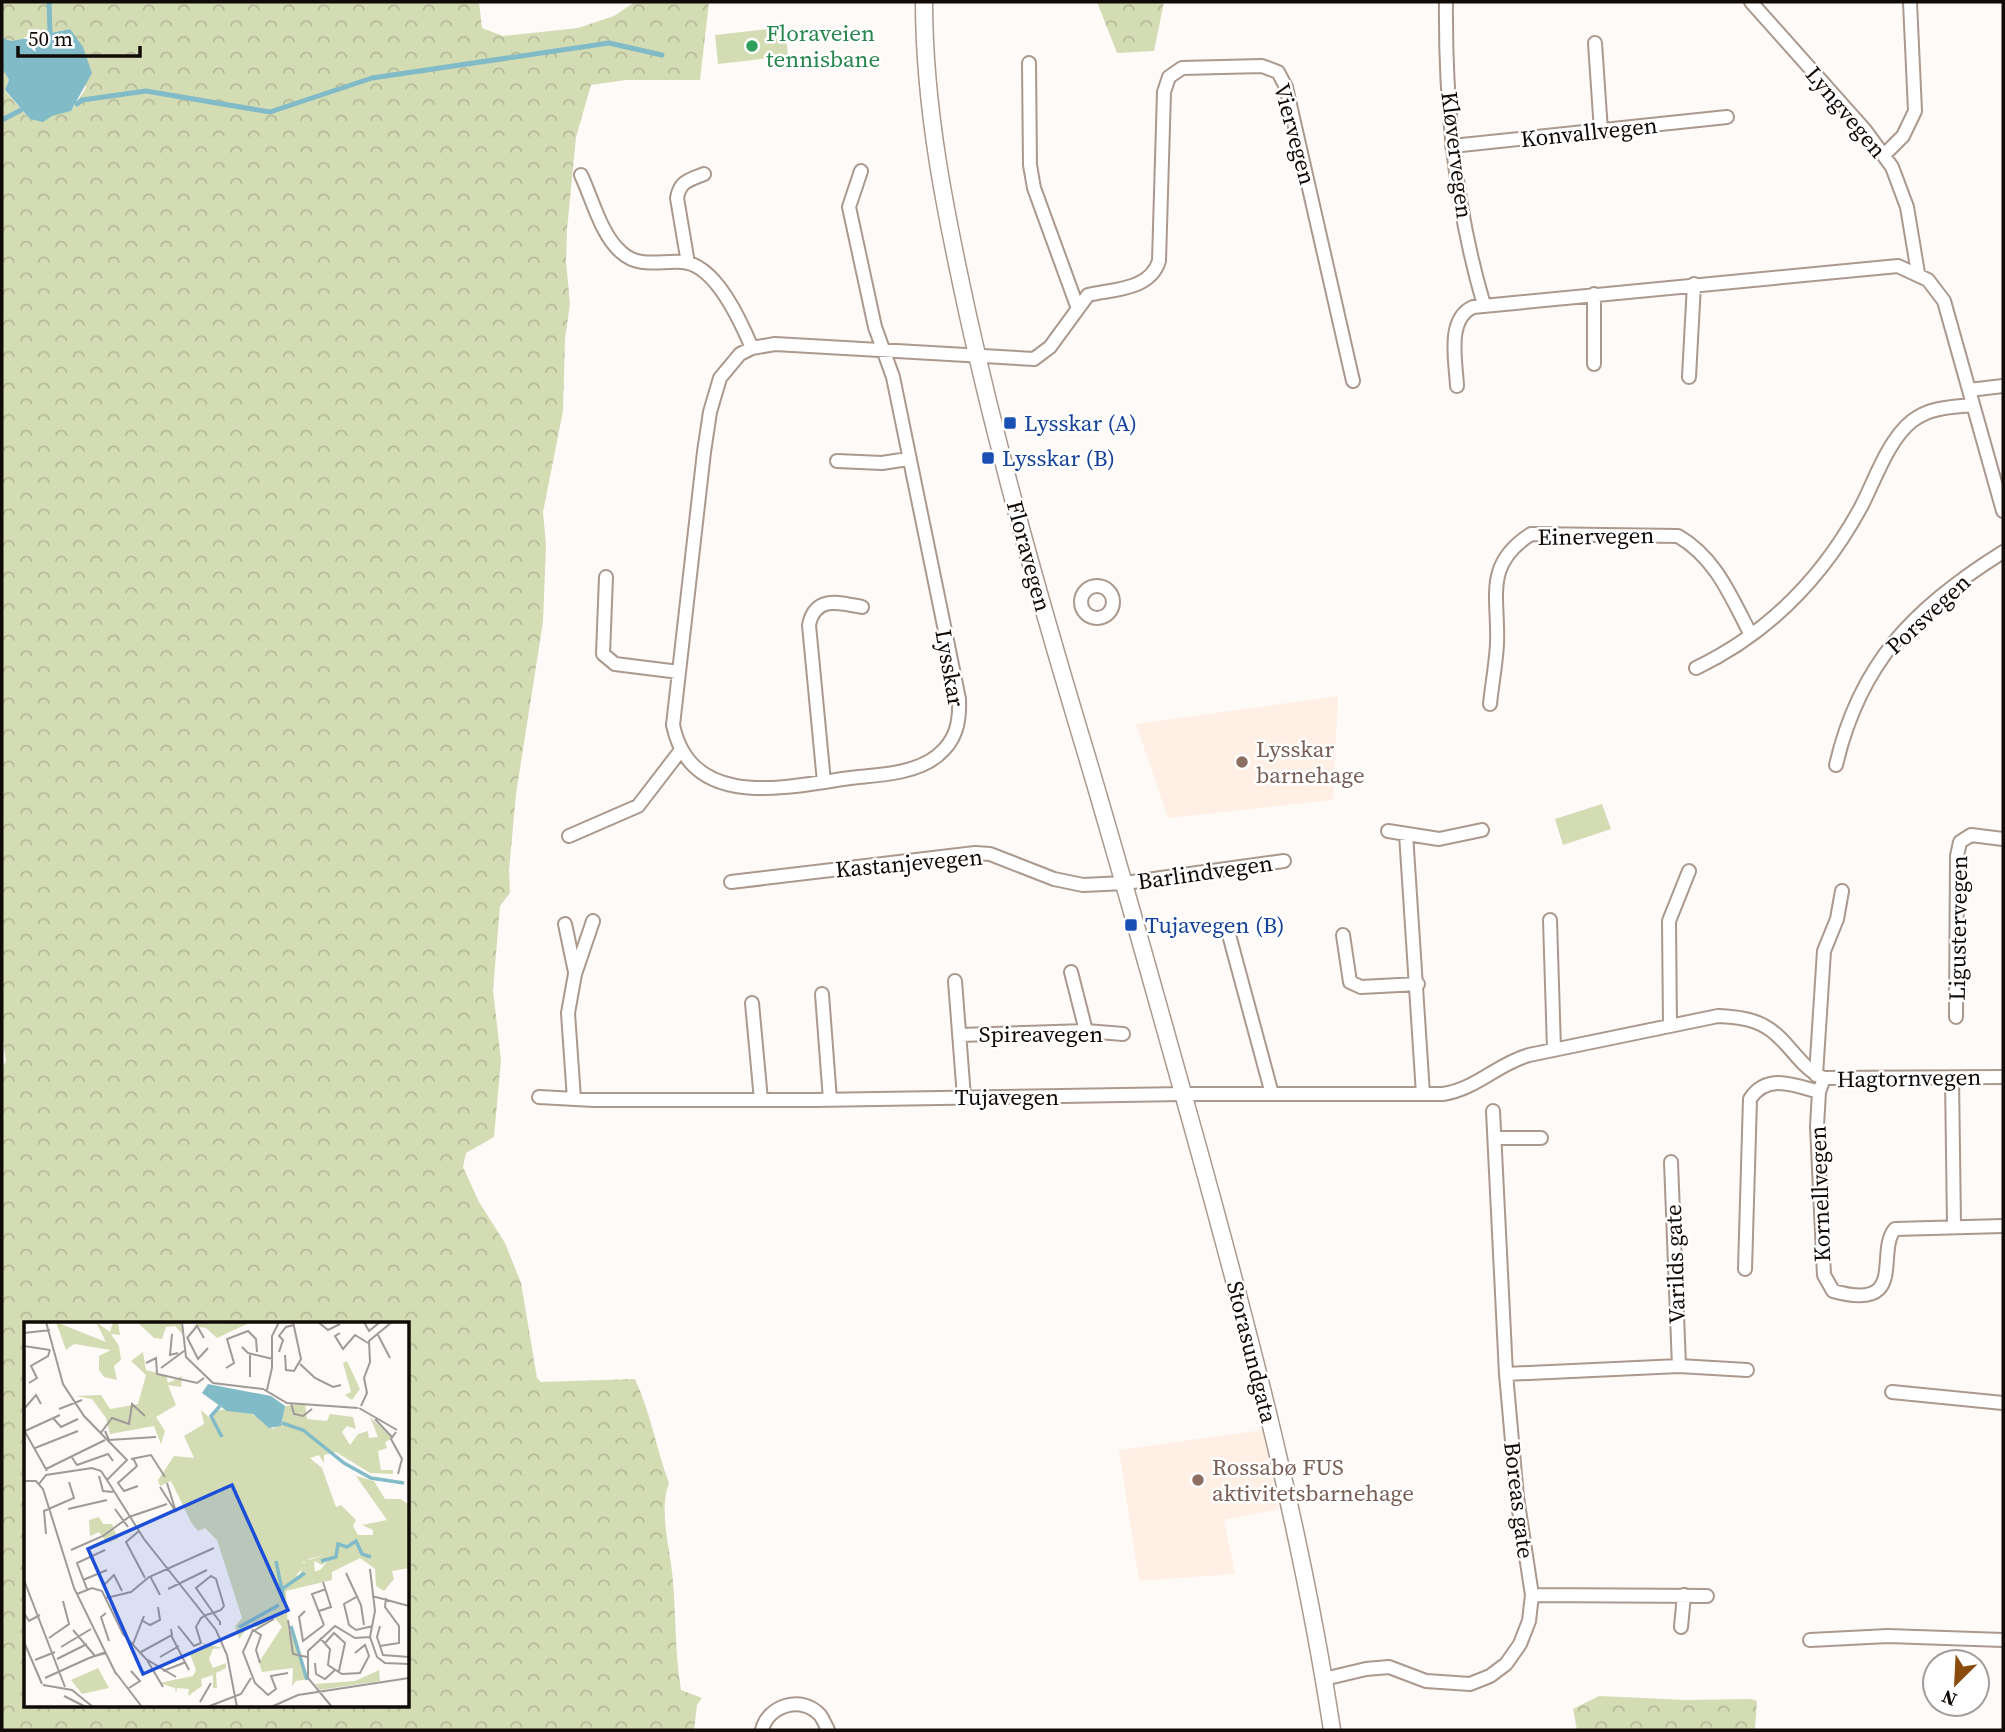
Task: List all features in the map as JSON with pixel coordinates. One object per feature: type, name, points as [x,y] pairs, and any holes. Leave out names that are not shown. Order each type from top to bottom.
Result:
[{"type":"street","name":"Floravegen","points":[[924,2],[929,96],[939,182],[977,356],[1036,588],[1125,883],[1184,1097]]},
{"type":"street","name":"Kløvervegen","points":[[1446,2],[1452,146],[1474,271],[1484,305]]},
{"type":"street","name":"Lyngvegen","points":[[1751,2],[1884,155],[1902,187],[1918,273]]},
{"type":"street","points":[[1884,155],[1903,136],[1915,111],[1910,2]]},
{"type":"street","points":[[1595,43],[1601,131]]},
{"type":"street","points":[[1029,63],[1030,165],[1034,188],[1077,306]]},
{"type":"street","name":"Viervegen","points":[[977,356],[1034,359],[1050,347],[1077,306],[1088,295],[1144,283],[1156,273],[1159,261],[1164,92],[1169,76],[1182,68],[1262,66],[1278,72],[1286,87],[1353,381]]},
{"type":"street","name":"Konvallvegen","points":[[1452,146],[1727,117]]},
{"type":"street","name":"Lysskar","points":[[681,750],[705,774],[743,789],[763,790],[924,764],[945,750],[956,732],[959,699],[893,377],[875,327],[849,207],[861,172]]},
{"type":"street","points":[[688,263],[677,198],[683,182],[704,174]]},
{"type":"street","points":[[581,175],[611,240],[622,253],[642,262],[688,263],[701,270],[726,297],[752,348]]},
{"type":"street","points":[[1457,386],[1456,330],[1466,310],[1484,305],[1898,266],[1918,273],[1937,288],[1944,301],[2003,511]]},
{"type":"street","points":[[1689,377],[1694,284]]},
{"type":"street","points":[[1594,294],[1594,364]]},
{"type":"street","points":[[569,836],[638,806],[681,750],[673,725],[710,412],[720,378],[729,365],[752,348],[775,344],[977,356]]},
{"type":"street","points":[[1969,390],[2003,386]]},
{"type":"street","points":[[1696,668],[1720,657],[1799,596],[1832,557],[1894,444],[1911,422],[1934,410],[1973,405]]},
{"type":"street","points":[[837,461],[882,463],[908,459]]},
{"type":"street","name":"Einervegen","points":[[1490,704],[1497,644],[1495,589],[1499,566],[1514,545],[1531,534],[1678,536],[1697,547],[1714,567],[1751,635]]},
{"type":"street","name":"Porsvegen","points":[[1836,765],[1858,694],[1894,640],[1942,594],[2003,552]]},
{"type":"street","points":[[606,577],[603,654],[615,664],[678,672]]},
{"type":"street","points":[[824,782],[809,625],[811,612],[818,605],[827,603],[862,607]]},
{"type":"street","points":[[1388,831],[1406,840],[1439,839],[1482,830]]},
{"type":"street","name":"Ligustervegen","points":[[1956,1017],[1956,856],[1961,842],[1971,835],[2003,839]]},
{"type":"street","points":[[1406,840],[1418,984],[1423,1094]]},
{"type":"street","name":"Kastanjevegen","points":[[732,882],[975,853],[997,856],[1069,883],[1125,883]]},
{"type":"street","name":"Barlindvegen","points":[[1125,883],[1284,861]]},
{"type":"street","points":[[1670,1026],[1669,921],[1689,871]]},
{"type":"street","name":"Kornellvegen","points":[[1842,891],[1837,919],[1824,951],[1817,1126],[1824,1275],[1833,1291],[1861,1295],[1884,1283],[1888,1272],[1888,1242],[1895,1229],[1954,1225],[2003,1226]]},
{"type":"street","points":[[1550,920],[1554,1049]]},
{"type":"street","points":[[574,1099],[567,1034],[575,974],[593,921]]},
{"type":"street","points":[[565,924],[575,974]]},
{"type":"street","points":[[1228,931],[1272,1094]]},
{"type":"street","points":[[1343,935],[1350,982],[1361,988],[1418,984]]},
{"type":"street","points":[[1071,972],[1086,1031]]},
{"type":"street","name":"Spireavegen","points":[[954,981],[964,1097]]},
{"type":"street","points":[[822,994],[830,1100]]},
{"type":"street","points":[[752,1003],[761,1100]]},
{"type":"street","name":"Hagtornvegen","points":[[1184,1097],[1423,1094],[1467,1088],[1514,1059],[1718,1016],[1742,1018],[1765,1026],[1820,1077],[2003,1077]]},
{"type":"street","name":"Spireavegen","points":[[959,1035],[1086,1031],[1123,1034]]},
{"type":"street","points":[[1952,1078],[1954,1225]]},
{"type":"street","name":"Kornellvegen","points":[[1745,1269],[1750,1100],[1760,1087],[1769,1083],[1794,1085],[1819,1093]]},
{"type":"street","name":"Tujavegen","points":[[539,1097],[830,1100],[1184,1097]]},
{"type":"street","name":"Storasundgata","points":[[1184,1097],[1236,1282],[1270,1425],[1324,1679],[1332,1730]]},
{"type":"street","name":"Boreas gate","points":[[1324,1679],[1366,1668],[1389,1667],[1444,1684],[1470,1684],[1490,1676],[1506,1664],[1520,1644],[1529,1622],[1532,1595],[1517,1497],[1506,1374],[1493,1111]]},
{"type":"street","points":[[1495,1138],[1541,1138]]},
{"type":"street","name":"Varilds gate","points":[[1671,1161],[1679,1366]]},
{"type":"street","points":[[1506,1374],[1679,1366],[1747,1370]]},
{"type":"street","points":[[1892,1392],[2003,1403]]},
{"type":"street","points":[[1532,1595],[1707,1597]]},
{"type":"street","points":[[1681,1627],[1684,1595]]},
{"type":"street","points":[[1810,1640],[1888,1636],[2003,1640]]},
{"type":"street","points":[[762,1730],[764,1722],[776,1710],[792,1704],[814,1710],[828,1730]]},
{"type":"shaded area","name":"Lysskar barnehage","points":[[1338,696],[1333,800],[1168,818],[1136,724]]},
{"type":"shaded area","name":"Rossabø FUS aktivitetsbarnehage","points":[[1263,1430],[1279,1509],[1224,1520],[1235,1574],[1139,1581],[1119,1450]]},
{"type":"green space","points":[[2,2],[479,2],[482,28],[503,36],[578,28],[614,16],[635,2],[709,2],[700,80],[626,80],[591,85],[576,137],[567,230],[566,261],[570,304],[565,339],[563,411],[543,512],[546,545],[543,622],[516,794],[509,870],[510,893],[500,906],[493,990],[501,1060],[494,1137],[466,1153],[463,1167],[479,1202],[505,1243],[521,1283],[537,1378],[541,1382],[635,1379],[641,1392],[669,1483],[665,1518],[673,1581],[681,1690],[702,1698],[697,1705],[694,1730],[2,1730],[2,1068],[6,1061],[2,1033],[2,68],[9,80],[5,91],[30,119],[71,111],[86,88],[70,29],[12,41],[2,38]]},
{"type":"green space","points":[[1097,2],[1164,2],[1154,51],[1117,53]]},
{"type":"green space","name":"Floraveien tennisbane","points":[[785,27],[788,56],[718,64],[715,35]]},
{"type":"green space","points":[[1602,804],[1611,829],[1563,845],[1555,819]]},
{"type":"green space","points":[[1599,1696],[1686,1700],[1751,1699],[1757,1701],[1755,1730],[1577,1730],[1573,1709]]},
{"type":"water","points":[[70,29],[83,47],[92,73],[71,111],[52,116],[43,122],[30,119],[5,90],[9,80],[2,68],[2,38],[12,41]]},
{"type":"waterway","points":[[49,2],[50,33]]},
{"type":"waterway","points":[[77,104],[82,100],[146,91],[270,112],[372,78],[609,43],[662,55]]},
{"type":"waterway","points":[[2,120],[21,110]]},
{"type":"place","name":"Floraveien tennisbane","points":[[752,46]]},
{"type":"place","name":"Lysskar (A)","points":[[1010,423]]},
{"type":"place","name":"Lysskar (B)","points":[[988,458]]},
{"type":"place","name":"Lysskar barnehage","points":[[1242,762]]},
{"type":"place","name":"Tujavegen (B)","points":[[1131,925]]},
{"type":"place","name":"Rossabø FUS aktivitetsbarnehage","points":[[1198,1480]]}]
